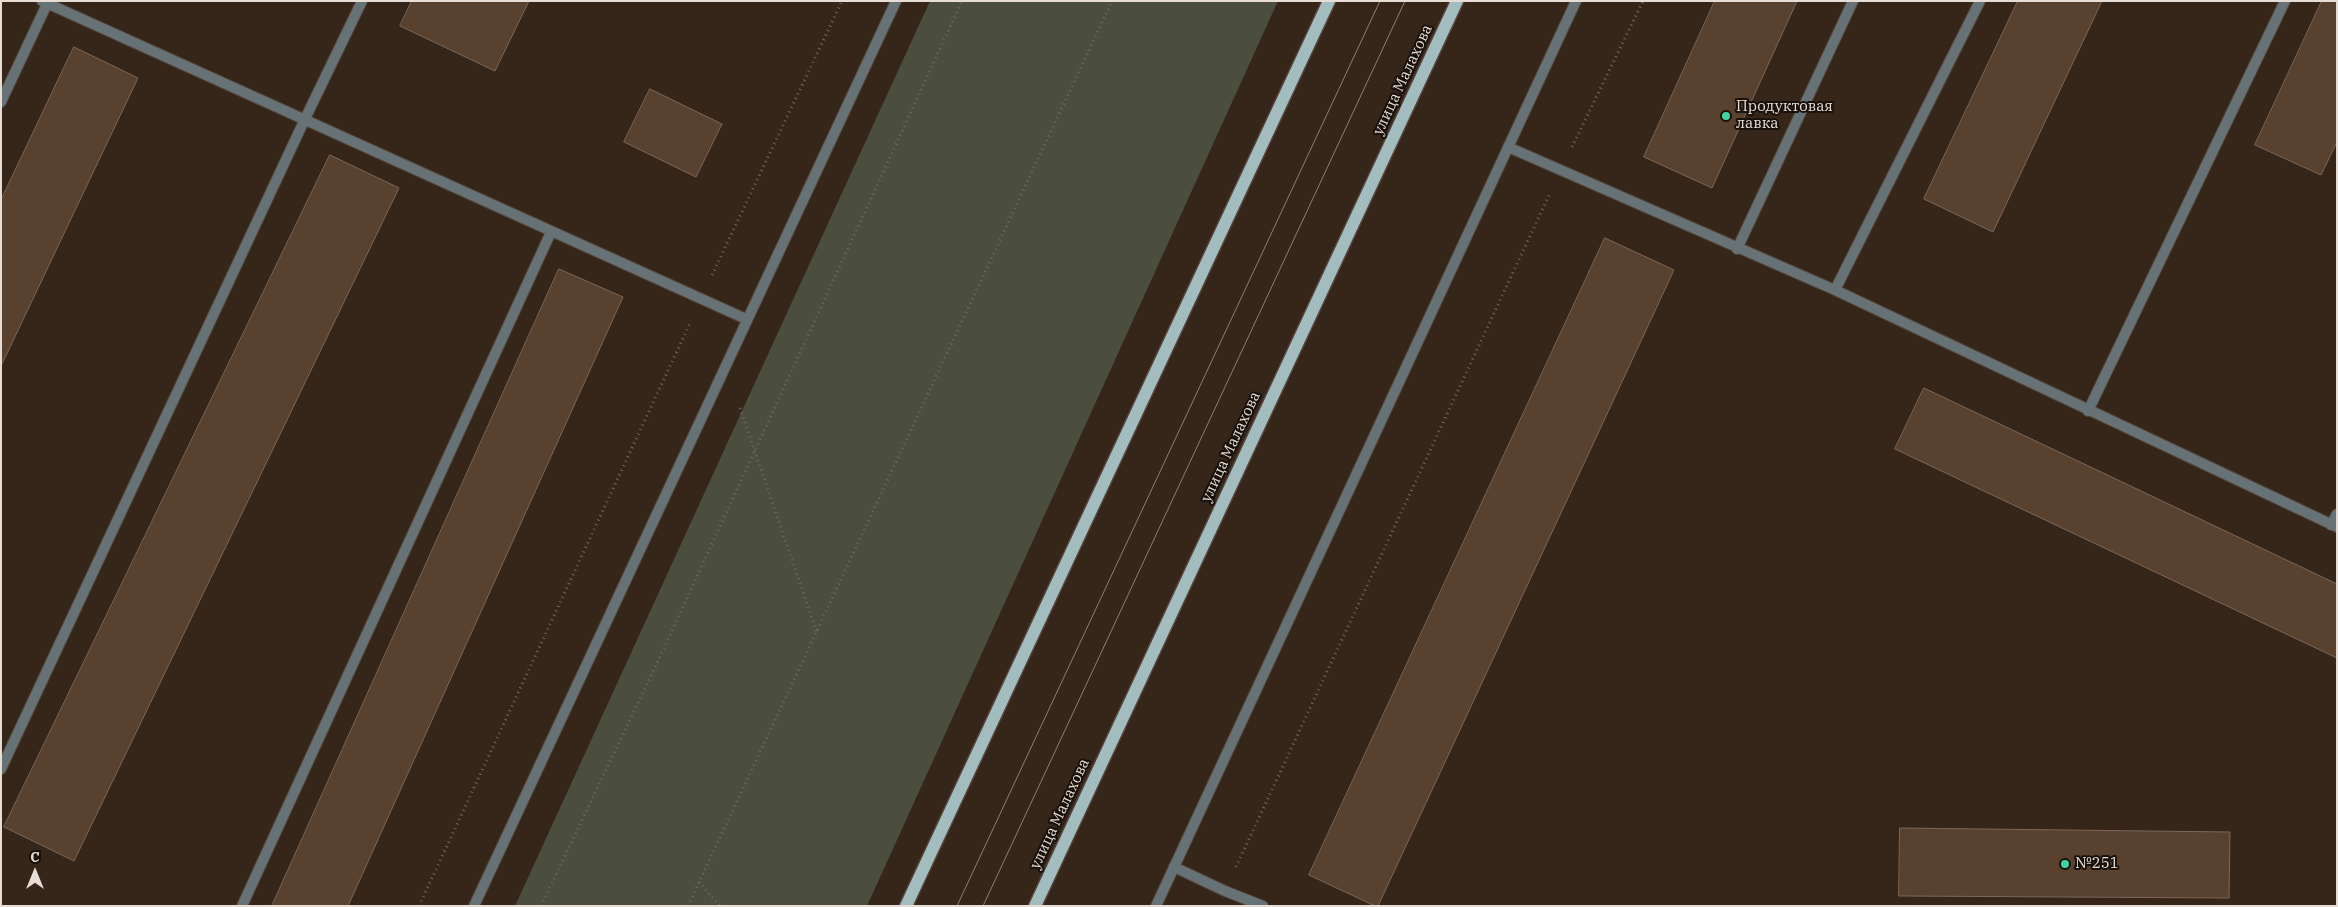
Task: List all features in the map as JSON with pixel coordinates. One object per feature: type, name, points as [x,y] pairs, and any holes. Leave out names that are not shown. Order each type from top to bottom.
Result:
[{"type":"main road","points":[[906,906],[1329,1]]},
{"type":"main road","name":"улица Малахова","points":[[1035,906],[1457,1]]},
{"type":"street","points":[[1,769],[362,1]]},
{"type":"street","points":[[474,906],[746,319],[896,1]]},
{"type":"street","points":[[1156,906],[1576,1]]},
{"type":"street","points":[[1737,249],[1854,1]]},
{"type":"street","points":[[1835,290],[1980,1]]},
{"type":"street","points":[[2088,411],[2285,1]]},
{"type":"street","points":[[1,102],[44,2],[746,319]]},
{"type":"street","points":[[1508,147],[1737,249],[1835,290],[2334,526],[2337,514]]},
{"type":"street","points":[[242,906],[551,232]]},
{"type":"street","points":[[1174,867],[1225,891],[1263,906]]},
{"type":"path","points":[[419,906],[701,299],[842,1]]},
{"type":"path","points":[[541,906],[662,652],[962,1]]},
{"type":"path","points":[[688,906],[1112,1]]},
{"type":"path","points":[[1225,891],[1561,170],[1643,1]]},
{"type":"path","points":[[740,408],[816,633]]},
{"type":"path","points":[[699,882],[720,906]]},
{"type":"green space","points":[[930,1],[1278,1],[867,906],[515,906]]},
{"type":"building","points":[[412,1],[529,1],[495,71],[400,26]]},
{"type":"building","points":[[1715,1],[1797,1],[1712,188],[1644,157]]},
{"type":"building","points":[[2018,1],[2102,1],[1993,232],[1924,199]]},
{"type":"building","points":[[2322,1],[2337,1],[2337,142],[2321,175],[2255,145]]},
{"type":"building","points":[[74,47],[138,78],[1,366],[1,200]]},
{"type":"building","points":[[650,89],[722,124],[696,177],[624,142]]},
{"type":"building","points":[[330,155],[399,188],[74,861],[4,827]]},
{"type":"building","points":[[1605,238],[1674,270],[1378,906],[1375,906],[1309,875]]},
{"type":"building","points":[[559,269],[623,297],[348,906],[272,906]]},
{"type":"building","points":[[1924,388],[2337,584],[2337,658],[1895,449]]},
{"type":"building","name":"№251","points":[[1900,828],[2230,832],[2229,898],[1899,896]]},
{"type":"tram line","points":[[957,906],[1380,1]]},
{"type":"tram line","points":[[983,906],[1405,1]]},
{"type":"place","name":"Продуктовая лавка","points":[[1726,116]]},
{"type":"place","name":"№251","points":[[2065,864]]}]
